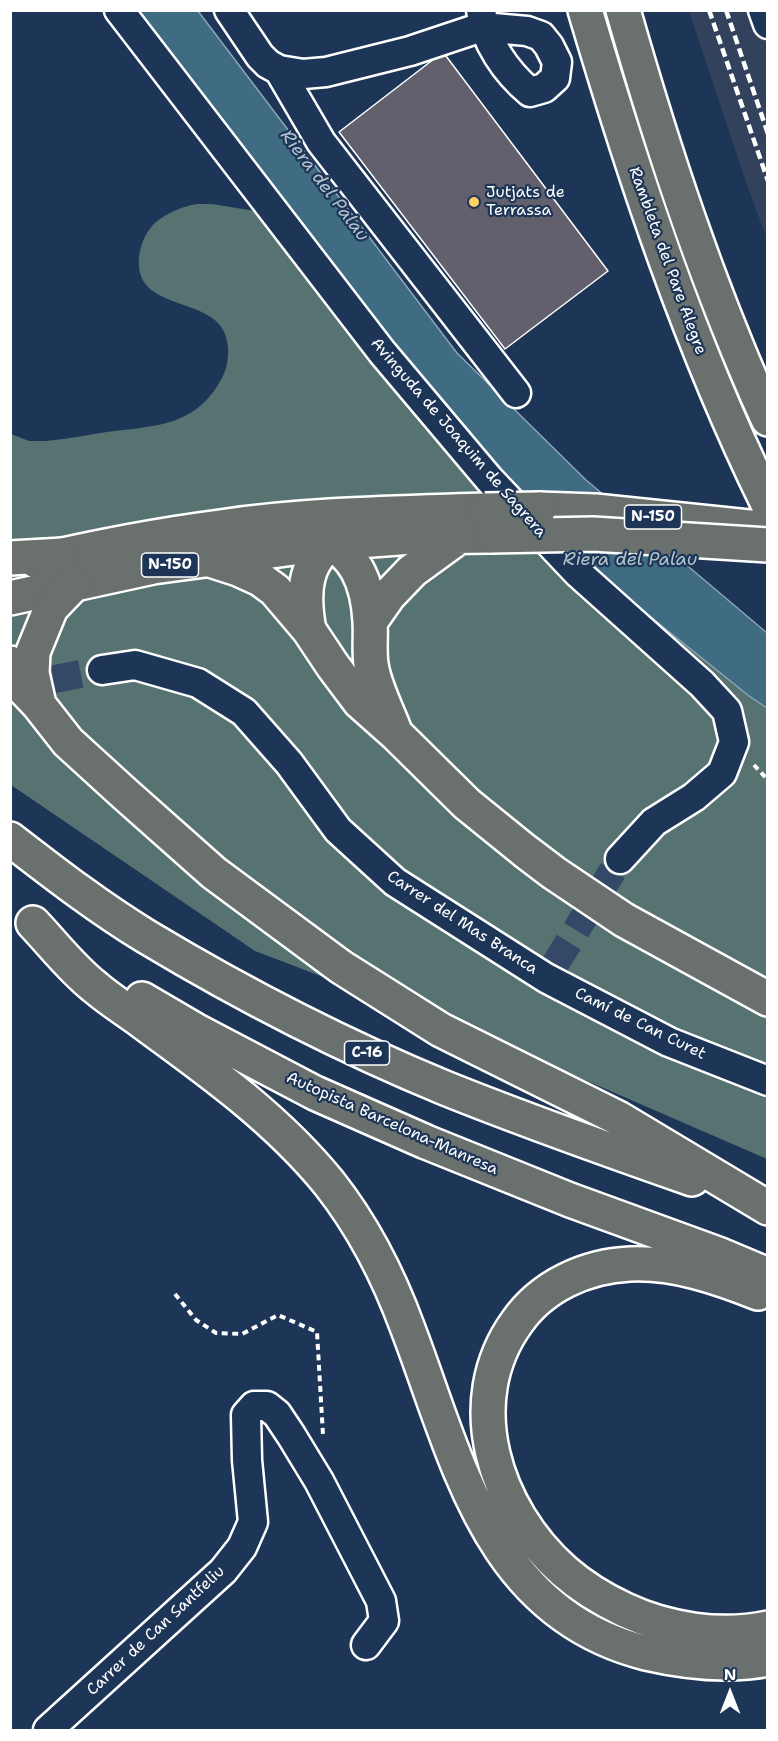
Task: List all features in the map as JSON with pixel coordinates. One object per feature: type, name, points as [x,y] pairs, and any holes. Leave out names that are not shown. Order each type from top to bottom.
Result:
[{"type":"main road","name":"Rambleta del Pare Alegre","points":[[585,10],[627,151],[681,303],[729,423],[768,504]]},
{"type":"main road","name":"Rambleta del Pare Alegre","points":[[623,10],[646,91],[715,296],[768,419]]},
{"type":"main road","name":"N-150","points":[[10,567],[69,570],[153,567],[331,543],[479,528],[539,509],[595,511],[768,529]]},
{"type":"main road","name":"N-150","points":[[10,598],[69,570],[220,526],[352,514],[407,513],[479,528],[768,546]]},
{"type":"main road","points":[[309,630],[304,607],[305,589],[310,568],[317,557],[331,543],[356,530],[407,513]]},
{"type":"main road","points":[[220,526],[304,534],[331,543],[353,562],[363,582],[368,602],[371,663],[375,680],[396,734]]},
{"type":"main road","points":[[370,622],[389,595],[412,571],[479,528]]},
{"type":"main road","points":[[10,558],[69,570],[33,652],[32,673],[39,705]]},
{"type":"main road","points":[[207,560],[238,569],[260,579],[287,602],[360,702],[467,804],[554,873],[624,920],[762,994]]},
{"type":"main road","points":[[10,663],[22,687],[68,742],[214,873],[341,967],[441,1030],[618,1118],[762,1205]]},
{"type":"main road","name":"C-16","points":[[10,839],[145,936],[223,981],[332,1037],[445,1088],[762,1205]]},
{"type":"main road","points":[[22,915],[94,987],[267,1118],[292,1140],[331,1185],[364,1235],[393,1290],[453,1455],[470,1495],[504,1556],[522,1578],[546,1601],[571,1620],[600,1637],[630,1649],[662,1657],[696,1661],[732,1663],[768,1659]]},
{"type":"main road","name":"Autopista Barcelona-Manresa","points":[[22,915],[113,982],[195,1030],[315,1093],[570,1200],[718,1254],[768,1275]]},
{"type":"main road","points":[[768,1297],[730,1282],[654,1264],[609,1266],[569,1279],[536,1300],[510,1331],[493,1368],[488,1388],[487,1408],[490,1444],[507,1493],[534,1539],[565,1572],[610,1602],[635,1614],[665,1624],[707,1632],[738,1632],[768,1628]]},
{"type":"street","name":"Avinguda de Joaquim de Sagrera","points":[[119,10],[382,352],[489,479],[578,573],[702,684],[727,711],[734,742],[722,773],[694,797],[654,822],[621,858]]},
{"type":"street","points":[[229,10],[260,56],[268,64],[279,70],[303,74],[326,72],[410,51],[482,19]]},
{"type":"street","points":[[763,10],[768,24]]},
{"type":"street","points":[[279,70],[321,141],[516,393]]},
{"type":"street","name":"Carrer del Mas Branca","points":[[102,670],[135,665],[198,683],[244,712],[289,763],[338,830],[395,882],[550,972]]},
{"type":"street","name":"Camí de Can Curet","points":[[550,972],[669,1042],[768,1081]]},
{"type":"street","name":"Carrer de Can Santfeliu","points":[[48,1731],[222,1571],[242,1547],[254,1522],[247,1460],[246,1414],[255,1406],[267,1406],[277,1414],[319,1481],[381,1601],[384,1621],[366,1645]]},
{"type":"path","points":[[175,1294],[196,1320],[216,1333],[242,1334],[278,1315],[317,1332],[323,1437]]},
{"type":"shaded area","points":[[689,11],[767,11],[767,239],[748,188]]},
{"type":"green space","points":[[197,204],[212,204],[261,212],[749,696],[767,708],[767,1159],[525,1054],[255,951],[11,785],[11,434],[29,441],[46,441],[162,424],[189,414],[212,393],[222,378],[228,361],[228,348],[223,330],[209,316],[157,294],[149,288],[143,281],[139,264],[139,254],[150,228],[175,210]]},
{"type":"water","name":"Riera del Palau","points":[[136,11],[198,11],[457,353],[586,480],[767,633],[767,708],[606,581],[439,402],[285,208]]},
{"type":"building","name":"Jutjats de Terrassa","points":[[443,52],[608,271],[505,349],[339,132]]},
{"type":"tunnel","points":[[12,687],[102,670]]},
{"type":"tunnel","points":[[554,966],[620,859]]},
{"type":"railway","points":[[709,10],[768,181]]},
{"type":"railway","points":[[726,10],[768,134]]},
{"type":"place","name":"Jutjats de Terrassa","points":[[474,202]]}]
